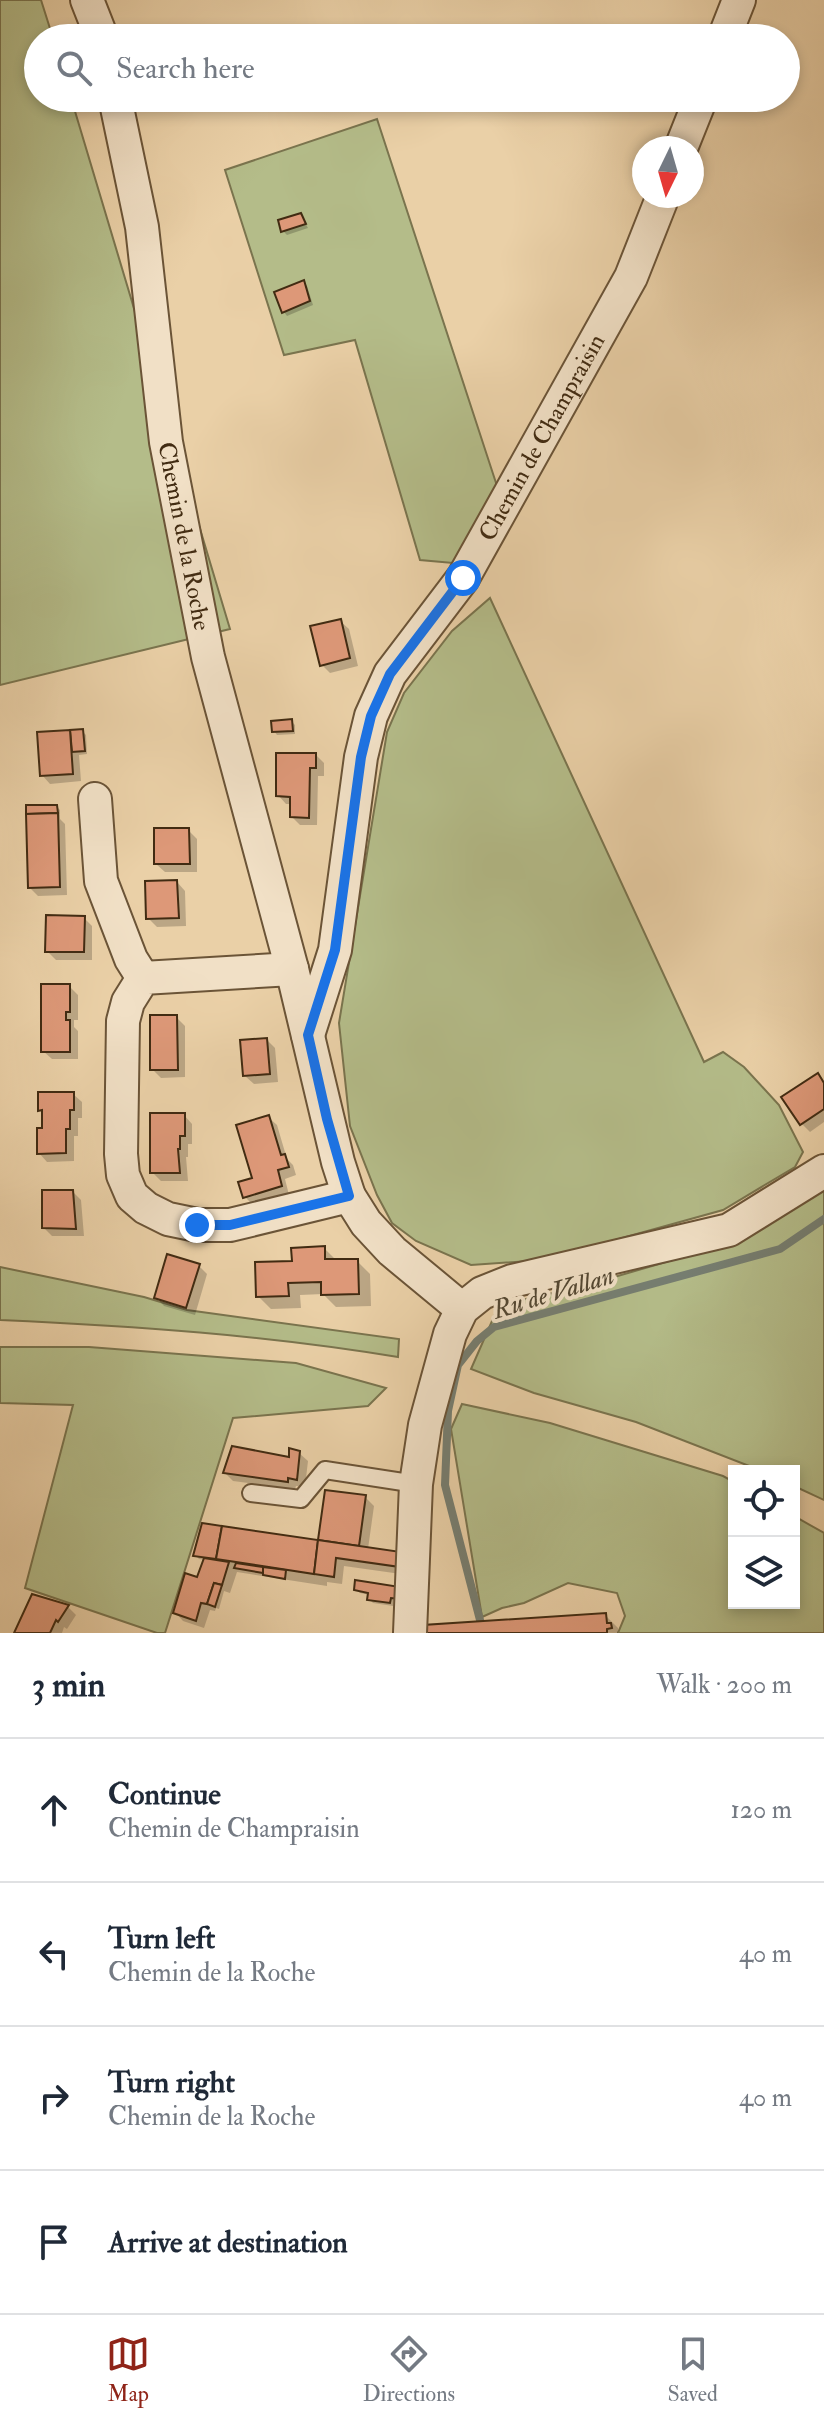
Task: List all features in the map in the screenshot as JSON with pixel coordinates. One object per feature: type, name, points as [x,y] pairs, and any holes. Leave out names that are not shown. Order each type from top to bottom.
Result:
[{"type":"street","points":[[87,0],[96,24]]},
{"type":"street","points":[[730,24],[739,0]]},
{"type":"street","name":"Chemin de la Roche","points":[[118,112],[142,227],[166,442],[208,657],[349,1196],[366,1223],[392,1251],[462,1309]]},
{"type":"street","points":[[686,136],[695,112]]},
{"type":"street","name":"Chemin de Champraisin","points":[[308,1035],[335,950],[361,757],[371,716],[390,674],[463,578],[631,277],[658,208]]},
{"type":"street","points":[[95,799],[101,881],[131,959],[143,978]]},
{"type":"street","points":[[143,978],[292,969]]},
{"type":"street","points":[[143,978],[128,1002],[123,1021],[121,1154],[123,1175],[132,1196],[146,1208],[168,1219],[197,1225],[230,1225],[349,1196]]},
{"type":"street","points":[[410,1633],[416,1484],[425,1425],[450,1334],[462,1309],[482,1293],[512,1281],[729,1230],[824,1171]]},
{"type":"lane","points":[[251,1493],[301,1499],[325,1470],[416,1484]]},
{"type":"green space","points":[[0,0],[41,0],[49,24],[24,24],[24,112],[75,112],[230,629],[0,685]]},
{"type":"green space","points":[[377,119],[498,489],[453,563],[420,560],[355,340],[284,355],[225,170]]},
{"type":"green space","points":[[490,598],[704,1062],[723,1052],[744,1067],[779,1105],[803,1152],[795,1167],[723,1210],[543,1260],[471,1265],[416,1241],[392,1223],[377,1195],[350,1126],[339,1023],[387,732],[404,693],[452,631]]},
{"type":"green space","points":[[824,1185],[824,1500],[800,1489],[800,1465],[747,1465],[636,1422],[534,1393],[471,1369],[499,1305],[580,1287],[731,1243]]},
{"type":"green space","points":[[0,1267],[144,1297],[187,1310],[399,1339],[398,1357],[200,1332],[0,1320]]},
{"type":"green space","points":[[0,1347],[89,1347],[296,1363],[386,1388],[368,1406],[233,1418],[165,1633],[157,1633],[25,1588],[73,1405],[0,1403]]},
{"type":"green space","points":[[462,1404],[550,1423],[728,1479],[728,1609],[800,1609],[800,1519],[824,1533],[824,1633],[618,1633],[625,1616],[617,1593],[568,1583],[524,1603],[482,1617],[451,1429]]},
{"type":"building","points":[[301,213],[306,224],[281,232],[278,220]]},
{"type":"building","points":[[304,280],[310,301],[282,313],[274,292]]},
{"type":"building","points":[[341,619],[350,658],[320,666],[310,626]]},
{"type":"building","points":[[292,719],[293,731],[272,732],[271,721]]},
{"type":"building","points":[[83,729],[85,751],[72,752],[70,730]]},
{"type":"building","points":[[70,730],[73,774],[40,776],[37,732]]},
{"type":"building","points":[[276,753],[316,753],[316,768],[310,768],[309,818],[290,817],[290,797],[276,796]]},
{"type":"building","points":[[26,805],[57,805],[58,813],[26,814]]},
{"type":"building","points":[[58,813],[60,887],[28,888],[26,814]]},
{"type":"building","points":[[154,828],[189,828],[190,864],[154,864]]},
{"type":"building","points":[[177,880],[179,918],[146,919],[145,881]]},
{"type":"building","points":[[46,915],[85,916],[84,952],[45,952]]},
{"type":"building","points":[[41,984],[70,984],[70,1012],[66,1012],[66,1020],[70,1020],[70,1052],[41,1052]]},
{"type":"building","points":[[150,1015],[177,1015],[178,1070],[150,1070]]},
{"type":"building","points":[[267,1038],[270,1074],[243,1076],[240,1040]]},
{"type":"building","points":[[818,1073],[824,1083],[824,1109],[800,1125],[781,1097]]},
{"type":"building","points":[[38,1092],[74,1092],[70,1129],[66,1129],[66,1153],[37,1154],[37,1128],[42,1128]]},
{"type":"building","points":[[150,1113],[185,1113],[185,1136],[180,1136],[178,1149],[180,1173],[150,1173]]},
{"type":"building","points":[[269,1115],[281,1155],[285,1154],[289,1167],[278,1170],[282,1186],[243,1198],[238,1182],[252,1178],[236,1125]]},
{"type":"building","points":[[42,1190],[73,1190],[76,1229],[42,1228]]},
{"type":"building","points":[[325,1246],[325,1259],[358,1259],[359,1294],[321,1295],[321,1282],[288,1283],[289,1296],[256,1297],[255,1262],[292,1261],[291,1248]]},
{"type":"building","points":[[167,1254],[200,1264],[186,1308],[154,1298]]},
{"type":"building","points":[[232,1446],[289,1457],[289,1448],[300,1451],[297,1480],[288,1478],[288,1482],[223,1473]]},
{"type":"building","points":[[325,1490],[366,1495],[359,1546],[318,1540]]},
{"type":"building","points":[[202,1523],[222,1526],[216,1559],[193,1556]]},
{"type":"building","points":[[222,1526],[318,1540],[314,1574],[216,1559]]},
{"type":"building","points":[[318,1540],[401,1552],[400,1567],[336,1558],[334,1577],[314,1574]]},
{"type":"building","points":[[204,1558],[229,1562],[222,1585],[214,1583],[207,1604],[201,1603],[196,1621],[173,1613],[185,1573],[197,1577]]},
{"type":"building","points":[[236,1563],[263,1567],[263,1573],[234,1568]]},
{"type":"building","points":[[263,1567],[286,1570],[285,1579],[263,1575]]},
{"type":"building","points":[[355,1580],[400,1587],[400,1599],[391,1598],[390,1603],[367,1600],[368,1593],[354,1590]]},
{"type":"building","points":[[214,1583],[222,1585],[215,1607],[207,1604]]},
{"type":"building","points":[[32,1594],[69,1605],[50,1633],[14,1633]]},
{"type":"building","points":[[606,1613],[607,1623],[611,1623],[612,1628],[607,1629],[607,1633],[424,1633],[423,1625]]},
{"type":"waterway","name":"Ru de Vallan","points":[[480,1620],[445,1485],[448,1411],[458,1365],[477,1341],[494,1327],[780,1249],[824,1219]]},
{"type":"route","points":[[197,1225],[230,1225],[349,1196],[308,1035],[335,950],[361,757],[371,716],[390,674],[463,578]]}]
